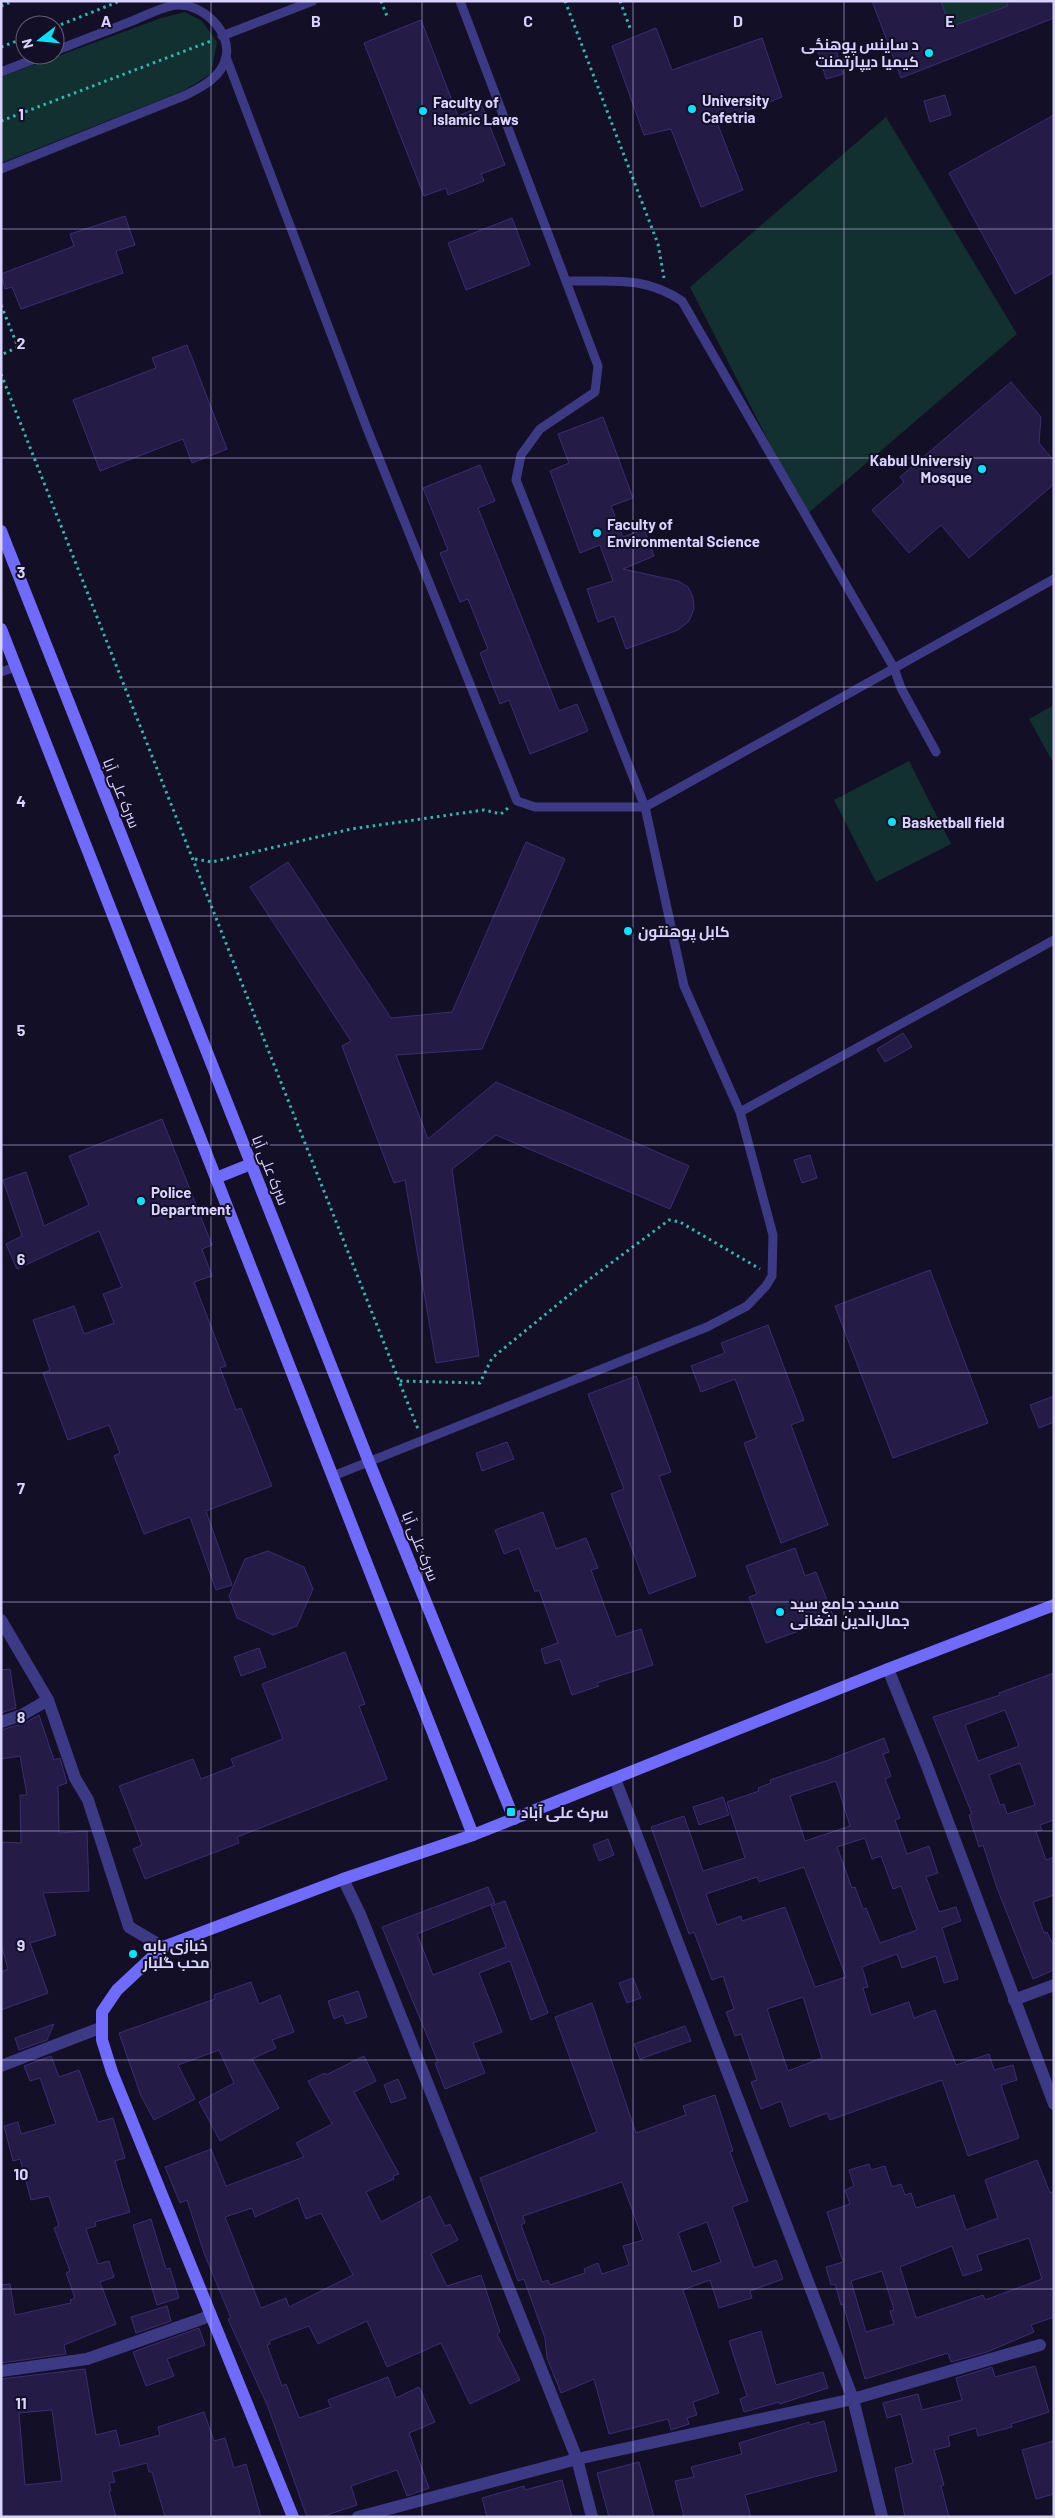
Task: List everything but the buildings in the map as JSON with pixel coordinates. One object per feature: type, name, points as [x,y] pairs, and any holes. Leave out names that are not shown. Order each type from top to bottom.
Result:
[{"type":"street","name":"سرک علی آبا","points":[[1,530],[369,1462],[514,1820]]},
{"type":"street","points":[[1,629],[473,1836]]},
{"type":"street","points":[[216,1178],[251,1164]]},
{"type":"street","points":[[293,2517],[112,2072],[100,2028],[102,2012],[117,1990],[163,1947],[343,1880],[473,1836],[888,1669],[1054,1605]]},
{"type":"street","points":[[1,1620],[48,1700],[76,1778],[88,1800],[129,1927],[163,1947]]},
{"type":"street","points":[[888,1669],[925,1761],[1054,2104]]},
{"type":"street","points":[[1,1722],[22,1715],[48,1700]]},
{"type":"street","points":[[615,1779],[853,2399],[882,2517]]},
{"type":"street","points":[[343,1880],[364,1923],[577,2459],[592,2517]]},
{"type":"street","points":[[1014,2000],[1054,1985]]},
{"type":"street","points":[[1,2066],[100,2028]]},
{"type":"street","points":[[1,2056],[30,2055]]},
{"type":"street","points":[[1,2371],[87,2358],[210,2316]]},
{"type":"street","points":[[358,2517],[577,2459],[853,2399],[1040,2345]]},
{"type":"lane","points":[[222,36],[313,1]]},
{"type":"lane","points":[[333,1476],[707,1327],[747,1306],[758,1296],[772,1276],[773,1235],[740,1112],[684,986],[645,807],[516,480],[521,455],[540,429],[595,392],[598,366],[460,1]]},
{"type":"lane","points":[[65,47],[175,5],[190,5],[203,11],[218,27],[226,45],[226,57],[366,426],[517,801],[535,807],[645,807],[1054,579]]},
{"type":"lane","points":[[1,169],[186,95],[208,84],[220,71],[226,57]]},
{"type":"lane","points":[[1,72],[20,65]]},
{"type":"lane","points":[[566,281],[643,282],[664,289],[682,301],[894,668],[901,688],[936,752]]},
{"type":"lane","points":[[1,672],[16,667]]},
{"type":"lane","points":[[740,1112],[1054,940]]},
{"type":"path","points":[[1,6],[13,1]]},
{"type":"path","points":[[65,23],[120,1]]},
{"type":"path","points":[[381,1],[387,16]]},
{"type":"path","points":[[566,1],[658,244],[664,273],[664,289]]},
{"type":"path","points":[[620,1],[630,28]]},
{"type":"path","points":[[1,121],[222,36]]},
{"type":"path","points":[[1,47],[15,42]]},
{"type":"path","points":[[1,305],[18,347],[1,354]]},
{"type":"path","points":[[1,374],[194,858],[422,1440]]},
{"type":"path","points":[[194,858],[212,862],[352,829],[430,816],[484,810],[501,814],[517,801]]},
{"type":"path","points":[[400,1381],[480,1383],[492,1358],[579,1287],[669,1220],[680,1222],[772,1276]]},
{"type":"green space","points":[[941,1],[1006,1],[1008,6],[950,27]]},
{"type":"green space","points":[[185,12],[202,21],[217,42],[211,74],[183,91],[1,163],[1,77],[34,65],[65,65],[65,53],[161,18]]},
{"type":"green space","points":[[886,117],[1017,334],[806,515],[690,287]]},
{"type":"green space","points":[[1054,705],[1054,764],[1029,719]]},
{"type":"green space","name":"Basketball field","points":[[909,761],[951,844],[876,882],[834,800]]},
{"type":"place","name":"د ساینس پوهنحٔی کیمیا دیپارتمنت","points":[[929,53]]},
{"type":"place","name":"University Cafetria","points":[[692,109]]},
{"type":"place","name":"Faculty of Islamic Laws","points":[[423,111]]},
{"type":"place","name":"Kabul Universiy Mosque","points":[[982,469]]},
{"type":"place","name":"Faculty of Environmental Science","points":[[597,533]]},
{"type":"place","name":"Basketball field","points":[[892,822]]},
{"type":"place","name":"کابل پوهنتون","points":[[628,931]]},
{"type":"place","name":"Police Department","points":[[141,1201]]},
{"type":"place","name":"مسجد جامع سید جمال‌الدین افغانی","points":[[780,1612]]},
{"type":"place","name":"سرک علی آباد","points":[[511,1812]]},
{"type":"place","name":"خبازی بابه محب گلبار","points":[[133,1954]]}]
